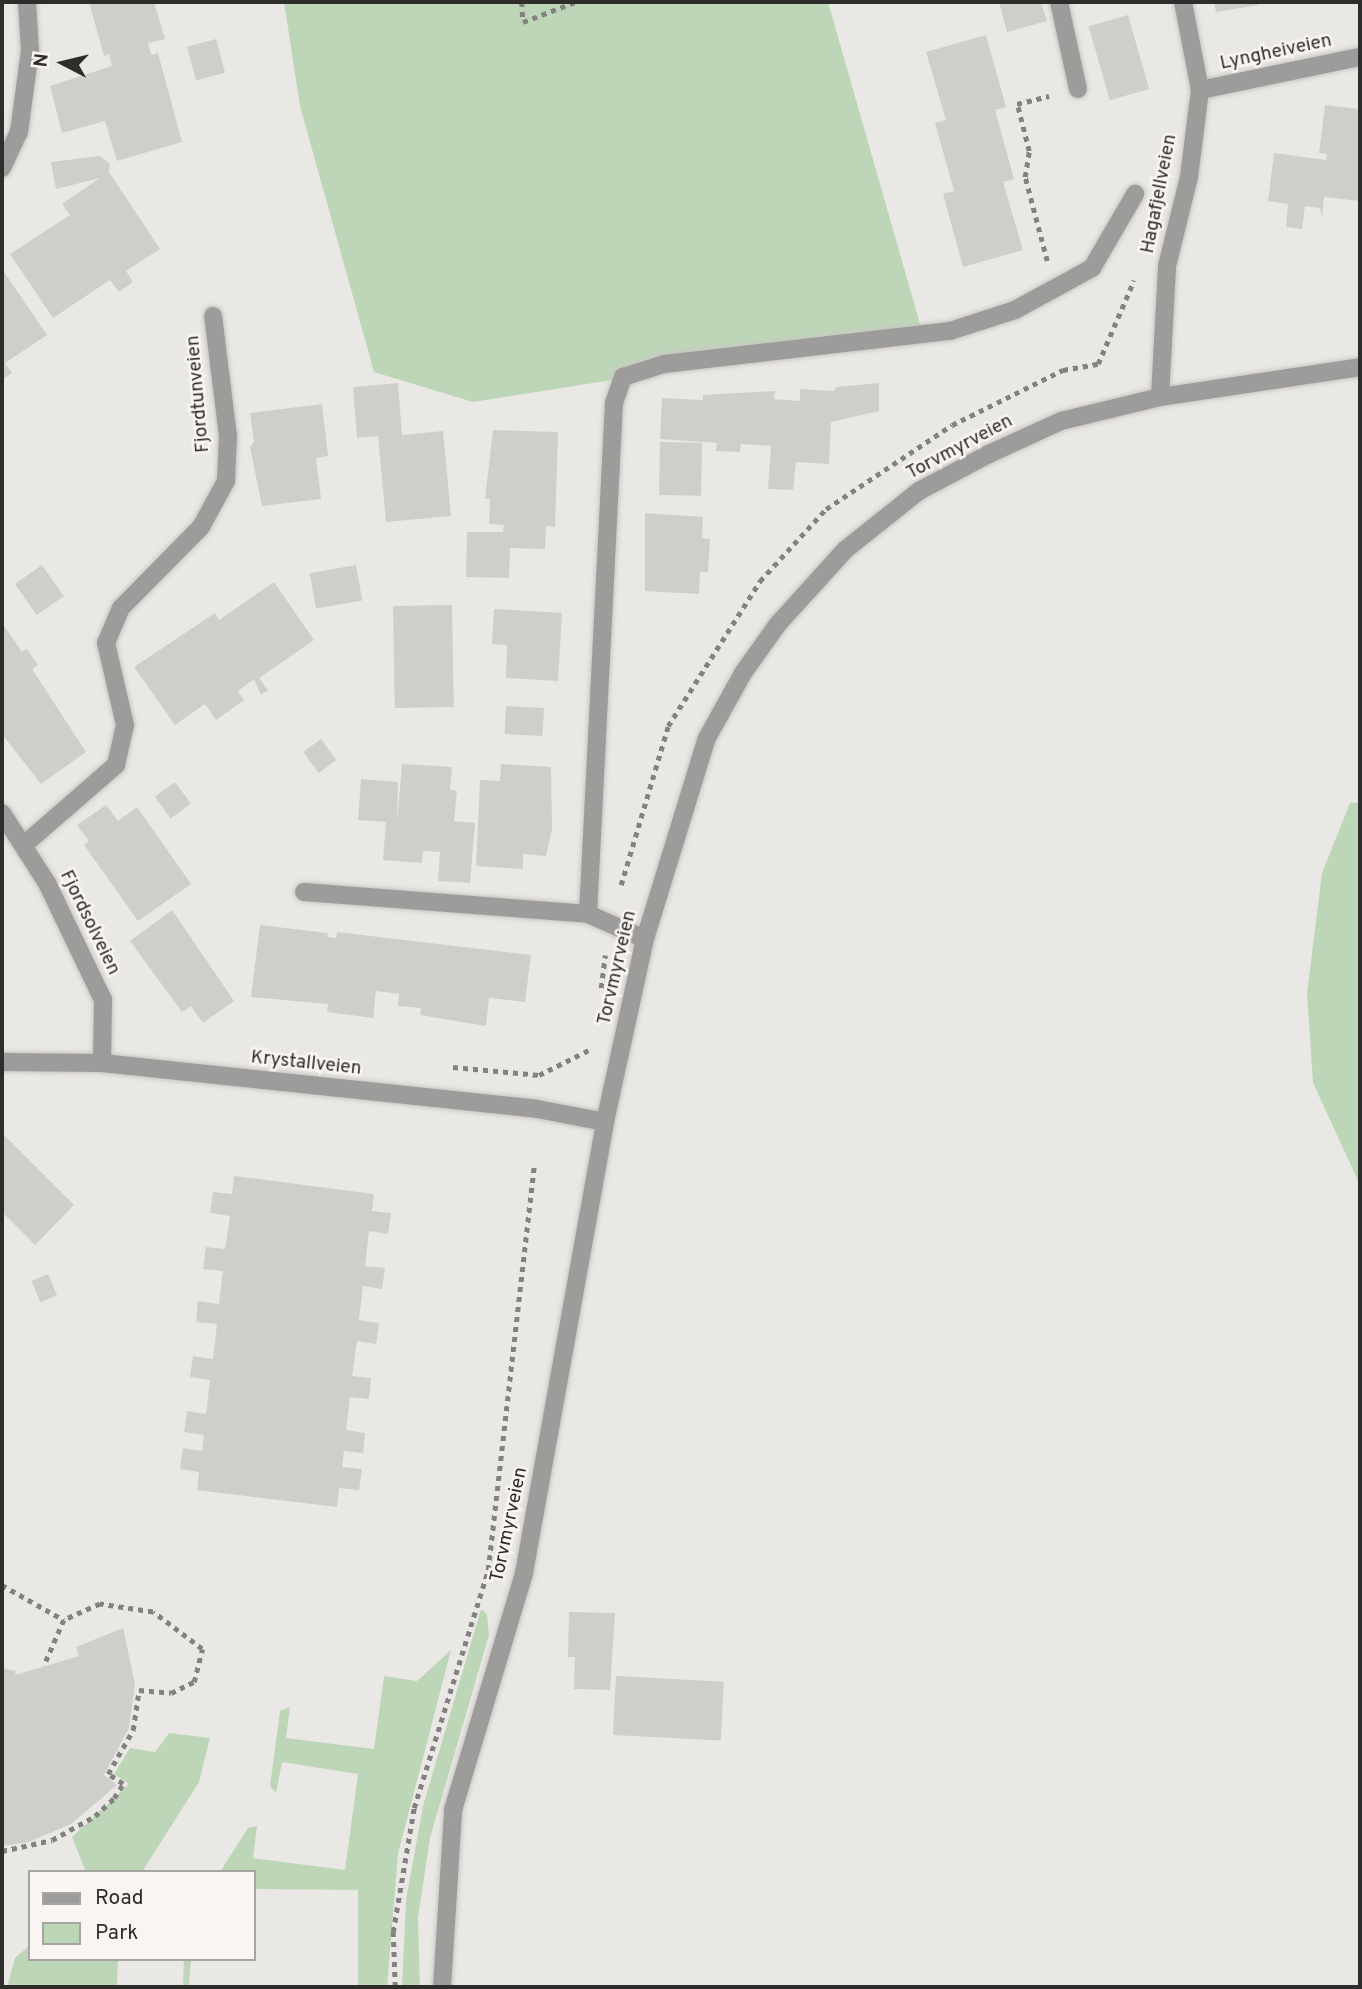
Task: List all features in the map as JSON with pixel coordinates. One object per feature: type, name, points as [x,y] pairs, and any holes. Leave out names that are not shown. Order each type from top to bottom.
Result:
[{"type":"street","points":[[2,167],[19,132],[30,51],[27,2]]},
{"type":"street","points":[[1059,2],[1078,89]]},
{"type":"street","name":"Hagafjellveien","points":[[1160,397],[1167,266],[1189,177],[1200,90],[1183,2]]},
{"type":"street","name":"Lyngheiveien","points":[[1200,90],[1360,57]]},
{"type":"street","points":[[588,914],[614,403],[623,377],[664,365],[950,331],[1014,310],[1092,268],[1135,194]]},
{"type":"street","name":"Fjordtunveien","points":[[25,844],[116,765],[125,725],[106,643],[121,608],[201,527],[226,481],[228,436],[213,316]]},
{"type":"street","name":"Torvmyrveien","points":[[442,1987],[453,1810],[524,1573],[605,1122],[645,939],[707,738],[743,673],[778,624],[845,550],[919,491],[989,454],[1061,421],[1160,397],[1360,367]]},
{"type":"street","name":"Fjordsolveien","points":[[2,813],[25,844],[103,1000],[102,1063]]},
{"type":"street","points":[[304,892],[588,914],[645,939]]},
{"type":"street","name":"Krystallveien","points":[[2,1062],[102,1063],[537,1109],[605,1122]]},
{"type":"path","points":[[522,2],[523,22],[575,2]]},
{"type":"path","points":[[1054,289],[1025,177],[1029,152],[1017,104],[1078,89]]},
{"type":"path","points":[[1098,364],[1136,276],[1167,266]]},
{"type":"path","points":[[396,1987],[393,1932],[414,1808],[488,1570],[534,1165]]},
{"type":"path","points":[[2,1585],[64,1620]]},
{"type":"path","points":[[2,1851],[52,1840],[95,1816],[123,1784],[108,1774],[133,1730],[139,1690],[182,1690],[194,1682],[201,1665],[202,1648],[153,1612],[100,1604],[64,1620],[44,1666]]},
{"type":"green space","points":[[284,2],[828,2],[922,331],[473,402],[374,372],[300,106]]},
{"type":"green space","points":[[1360,802],[1360,1185],[1313,1083],[1307,993],[1322,873],[1350,803]]},
{"type":"green space","points":[[481,1609],[487,1614],[489,1635],[430,1838],[418,1918],[420,1987],[402,1987],[406,1900],[423,1806]]},
{"type":"green space","points":[[451,1650],[398,1854],[387,1987],[358,1987],[358,1890],[256,1889],[256,1870],[221,1870],[248,1828],[257,1826],[253,1858],[345,1870],[358,1774],[282,1762],[276,1793],[270,1786],[280,1711],[290,1707],[286,1738],[374,1749],[384,1676],[417,1681]]},
{"type":"green space","points":[[169,1733],[210,1738],[199,1782],[143,1870],[85,1870],[72,1837],[129,1784],[114,1774],[130,1748],[155,1752]]},
{"type":"green space","points":[[28,1947],[28,1961],[118,1961],[117,1987],[7,1987],[15,1958]]},
{"type":"green space","points":[[184,1961],[191,1961],[189,1986],[273,1987],[183,1987]]},
{"type":"building","points":[[89,2],[154,2],[165,39],[148,43],[151,55],[158,53],[182,142],[117,161],[105,121],[62,133],[50,86],[112,66],[109,54],[104,56]]},
{"type":"building","points":[[999,2],[1041,2],[1047,21],[1007,32]]},
{"type":"building","points":[[1214,2],[1257,2],[1258,5],[1216,12]]},
{"type":"building","points":[[1128,15],[1149,89],[1110,100],[1089,26]]},
{"type":"building","points":[[986,35],[1006,107],[995,110],[1014,179],[1003,182],[1023,250],[963,267],[943,194],[954,191],[935,123],[946,120],[926,52]]},
{"type":"building","points":[[216,39],[225,73],[196,81],[187,47]]},
{"type":"building","points":[[1325,105],[1360,109],[1360,201],[1324,197],[1322,219],[1320,208],[1305,206],[1302,229],[1286,227],[1288,204],[1268,201],[1274,153],[1326,160],[1327,154],[1319,153]]},
{"type":"building","points":[[100,156],[110,164],[109,172],[160,249],[126,271],[133,282],[119,292],[110,280],[53,318],[10,254],[70,215],[62,204],[100,178],[56,189],[51,162]]},
{"type":"building","points":[[2,269],[47,335],[5,363],[12,373],[2,380]]},
{"type":"building","points":[[398,383],[402,435],[443,431],[451,516],[386,522],[378,436],[357,438],[353,387]]},
{"type":"building","points":[[879,383],[879,411],[831,422],[829,464],[796,462],[793,490],[768,489],[771,446],[741,444],[740,452],[716,451],[717,443],[660,439],[662,398],[703,400],[703,395],[775,391],[774,399],[800,401],[800,389],[834,391],[836,387]]},
{"type":"building","points":[[322,404],[328,456],[316,458],[321,499],[262,506],[250,447],[254,442],[250,413]]},
{"type":"building","points":[[493,430],[558,432],[555,527],[546,526],[545,549],[510,548],[509,578],[466,577],[467,532],[503,532],[504,525],[489,524],[490,499],[485,499]]},
{"type":"building","points":[[660,442],[702,443],[701,496],[659,495]]},
{"type":"building","points":[[645,513],[703,517],[702,538],[710,539],[708,572],[700,572],[699,594],[645,591]]},
{"type":"building","points":[[42,565],[64,596],[37,615],[15,584]]},
{"type":"building","points":[[356,565],[362,600],[316,609],[310,573]]},
{"type":"building","points":[[274,582],[314,640],[259,678],[268,690],[261,695],[254,679],[238,691],[244,700],[216,720],[205,704],[175,725],[134,667],[215,613],[219,620]]},
{"type":"building","points":[[452,605],[454,707],[395,708],[393,606]]},
{"type":"building","points":[[494,609],[562,613],[558,681],[506,678],[507,645],[492,644]]},
{"type":"building","points":[[2,623],[22,652],[27,649],[38,665],[32,669],[86,752],[41,784],[2,734]]},
{"type":"building","points":[[506,706],[544,708],[542,736],[505,734]]},
{"type":"building","points":[[321,739],[336,760],[318,773],[303,752]]},
{"type":"building","points":[[402,764],[452,767],[450,790],[457,791],[454,821],[475,823],[470,883],[438,881],[440,852],[423,851],[422,863],[383,860],[386,822],[358,820],[361,779],[398,782],[397,823]]},
{"type":"building","points":[[501,764],[551,767],[552,829],[546,856],[523,854],[523,869],[476,866],[480,780],[500,781]]},
{"type":"building","points":[[175,782],[191,804],[171,819],[155,797]]},
{"type":"building","points":[[106,805],[118,821],[137,807],[191,884],[138,921],[84,845],[89,841],[77,825]]},
{"type":"building","points":[[172,910],[234,1001],[203,1023],[191,1006],[182,1012],[130,941]]},
{"type":"building","points":[[260,925],[328,933],[327,937],[336,938],[337,932],[531,955],[525,1002],[489,998],[486,1026],[420,1015],[421,1008],[398,1006],[399,994],[376,991],[373,1018],[327,1012],[328,1004],[251,997]]},
{"type":"building","points":[[2,1133],[74,1205],[35,1245],[2,1212]]},
{"type":"building","points":[[234,1176],[374,1194],[372,1211],[391,1213],[388,1234],[369,1231],[365,1266],[385,1268],[382,1289],[363,1286],[359,1320],[379,1323],[376,1344],[357,1341],[352,1376],[371,1378],[369,1399],[350,1397],[346,1430],[365,1433],[363,1453],[344,1451],[342,1467],[362,1469],[359,1490],[339,1488],[337,1507],[197,1490],[199,1472],[180,1469],[183,1448],[202,1451],[204,1435],[184,1432],[187,1411],[206,1414],[210,1380],[190,1377],[193,1356],[213,1359],[217,1324],[196,1322],[198,1301],[219,1304],[223,1271],[203,1269],[206,1247],[225,1249],[230,1216],[210,1213],[213,1192],[232,1194]]},
{"type":"building","points":[[48,1274],[57,1295],[40,1302],[31,1281]]},
{"type":"building","points":[[569,1612],[615,1613],[610,1690],[574,1689],[575,1657],[568,1657]]},
{"type":"building","points":[[123,1628],[135,1684],[129,1728],[104,1775],[117,1785],[71,1824],[29,1842],[2,1846],[2,1668],[16,1671],[15,1675],[79,1656],[76,1647]]},
{"type":"building","points":[[616,1676],[724,1682],[721,1741],[613,1735]]}]
